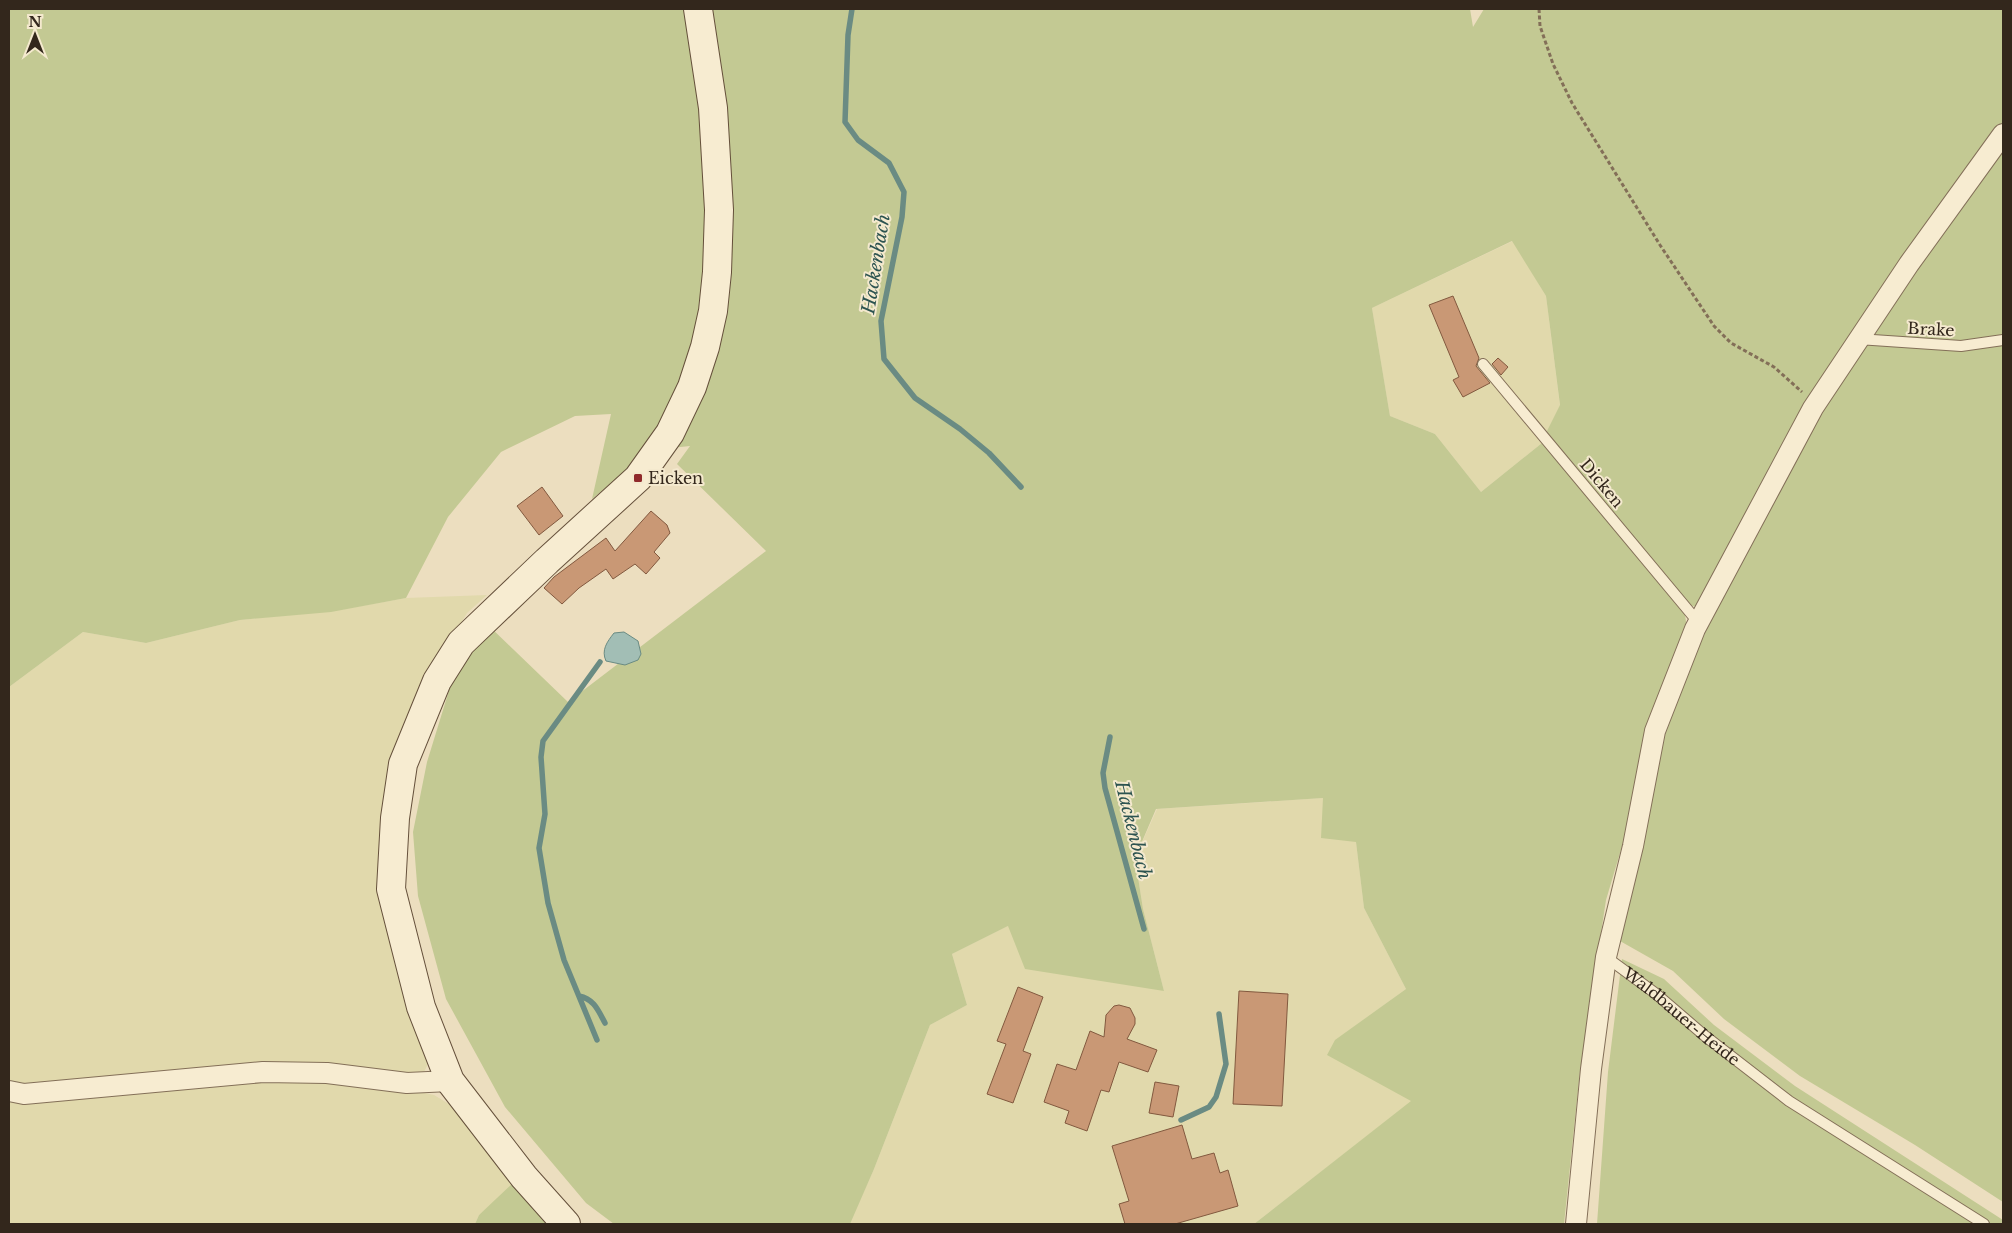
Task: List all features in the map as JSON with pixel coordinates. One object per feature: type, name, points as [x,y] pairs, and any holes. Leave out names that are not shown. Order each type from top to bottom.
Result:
[{"type":"main road","points":[[566,1224],[524,1177],[450,1081],[421,1007],[391,888],[395,818],[403,764],[438,681],[461,643],[547,560],[638,478],[670,433],[692,387],[705,347],[713,312],[717,272],[719,210],[713,108],[698,9]]},
{"type":"street","points":[[1606,956],[1633,846],[1655,731],[1698,622],[1816,403],[1857,339],[1909,264],[2003,134]]},
{"type":"street","name":"Waldbauer-Heide","points":[[1576,1224],[1591,1069],[1606,956]]},
{"type":"street","points":[[9,1091],[24,1094],[263,1072],[327,1073],[407,1083],[450,1081]]},
{"type":"lane","name":"Brake","points":[[1857,339],[1961,346],[2003,340]]},
{"type":"lane","name":"Dicken","points":[[1483,364],[1698,622]]},
{"type":"lane","name":"Waldbauer-Heide","points":[[1606,956],[1789,1101],[1984,1224]]},
{"type":"path","points":[[1539,9],[1540,26],[1553,64],[1572,103],[1660,245],[1714,326],[1731,343],[1774,367],[1816,403]]},
{"type":"shaded area","points":[[1513,241],[1546,296],[1560,406],[1542,443],[1481,492],[1435,434],[1390,416],[1372,308]]},
{"type":"shaded area","points":[[487,595],[467,613],[451,640],[399,776],[407,1003],[428,1064],[423,1074],[331,1073],[434,1095],[449,1104],[477,1114],[524,1177],[479,1215],[475,1224],[9,1224],[9,687],[83,632],[146,643],[240,620],[339,610],[406,598]]},
{"type":"shaded area","points":[[1323,798],[1356,842],[1364,908],[1406,989],[1336,1040],[1412,1101],[1254,1224],[849,1224],[874,1169],[930,1025],[967,1005],[952,954],[1008,926],[1164,991],[1143,909],[1135,858],[1157,809]]},
{"type":"green space","points":[[9,9],[1470,9],[1473,27],[1484,9],[2003,9],[2003,1202],[1915,1145],[1800,1076],[1724,1019],[1673,971],[1620,941],[1661,738],[1696,607],[1690,605],[1546,433],[1560,405],[1546,296],[1512,241],[1372,308],[1390,416],[1435,434],[1481,492],[1542,443],[1685,615],[1687,628],[1606,900],[1580,1071],[1564,1224],[1254,1224],[1411,1101],[1327,1055],[1335,1040],[1406,989],[1364,908],[1356,842],[1321,838],[1323,798],[1156,809],[1135,858],[1143,909],[1164,991],[1025,969],[1008,926],[952,954],[967,1005],[930,1025],[874,1169],[850,1224],[614,1224],[586,1203],[505,1107],[446,999],[418,896],[413,832],[427,762],[451,684],[487,624],[568,702],[766,551],[677,464],[690,446],[652,450],[592,499],[611,414],[575,416],[501,452],[448,517],[406,598],[331,612],[240,620],[146,643],[83,632],[9,687]]},
{"type":"green space","points":[[1622,959],[1664,979],[1714,1025],[1795,1086],[2003,1220],[2003,1224],[1597,1224],[1608,1072]]},
{"type":"green space","points":[[513,1183],[549,1224],[475,1224],[479,1215]]},
{"type":"water","points":[[624,632],[638,641],[641,654],[638,660],[625,665],[606,661],[604,650],[609,640],[614,633]]},
{"type":"building","points":[[1453,296],[1479,358],[1476,366],[1490,383],[1463,397],[1453,380],[1459,377],[1429,305]]},
{"type":"building","points":[[1498,358],[1508,367],[1501,375],[1492,364]]},
{"type":"building","points":[[542,487],[563,516],[539,535],[517,506]]},
{"type":"building","points":[[651,511],[667,525],[670,533],[654,552],[660,558],[646,574],[635,564],[613,579],[606,569],[579,588],[562,604],[544,588],[554,577],[606,538],[615,551]]},
{"type":"building","points":[[1018,987],[1043,997],[1023,1051],[1031,1054],[1013,1103],[987,1094],[1006,1044],[997,1041]]},
{"type":"building","points":[[1239,991],[1288,994],[1282,1106],[1233,1104]]},
{"type":"building","points":[[1119,1005],[1130,1008],[1135,1018],[1135,1024],[1127,1039],[1157,1050],[1148,1072],[1119,1062],[1109,1092],[1101,1090],[1087,1131],[1065,1123],[1069,1111],[1044,1102],[1057,1064],[1076,1070],[1090,1031],[1104,1037],[1106,1015],[1114,1006]]},
{"type":"building","points":[[1155,1082],[1179,1086],[1173,1117],[1149,1113]]},
{"type":"building","points":[[1182,1125],[1192,1159],[1214,1153],[1220,1173],[1228,1170],[1238,1206],[1175,1224],[1125,1224],[1119,1204],[1129,1201],[1112,1146]]},
{"type":"waterway","name":"Hackenbach","points":[[852,9],[848,35],[845,122],[858,140],[889,163],[904,192],[902,217],[881,321],[884,359],[915,398],[960,429],[989,453],[1021,487]]},
{"type":"waterway","points":[[597,1040],[564,960],[548,903],[539,848],[545,814],[541,757],[543,741],[600,662]]},
{"type":"waterway","name":"Hackenbach","points":[[1110,737],[1103,773],[1105,788],[1144,929]]},
{"type":"waterway","points":[[579,996],[592,1002],[605,1023]]},
{"type":"waterway","name":"Hackenbach","points":[[1181,1120],[1209,1107],[1216,1097],[1226,1064],[1219,1014]]},
{"type":"place","name":"Eicken","points":[[638,478]]}]
